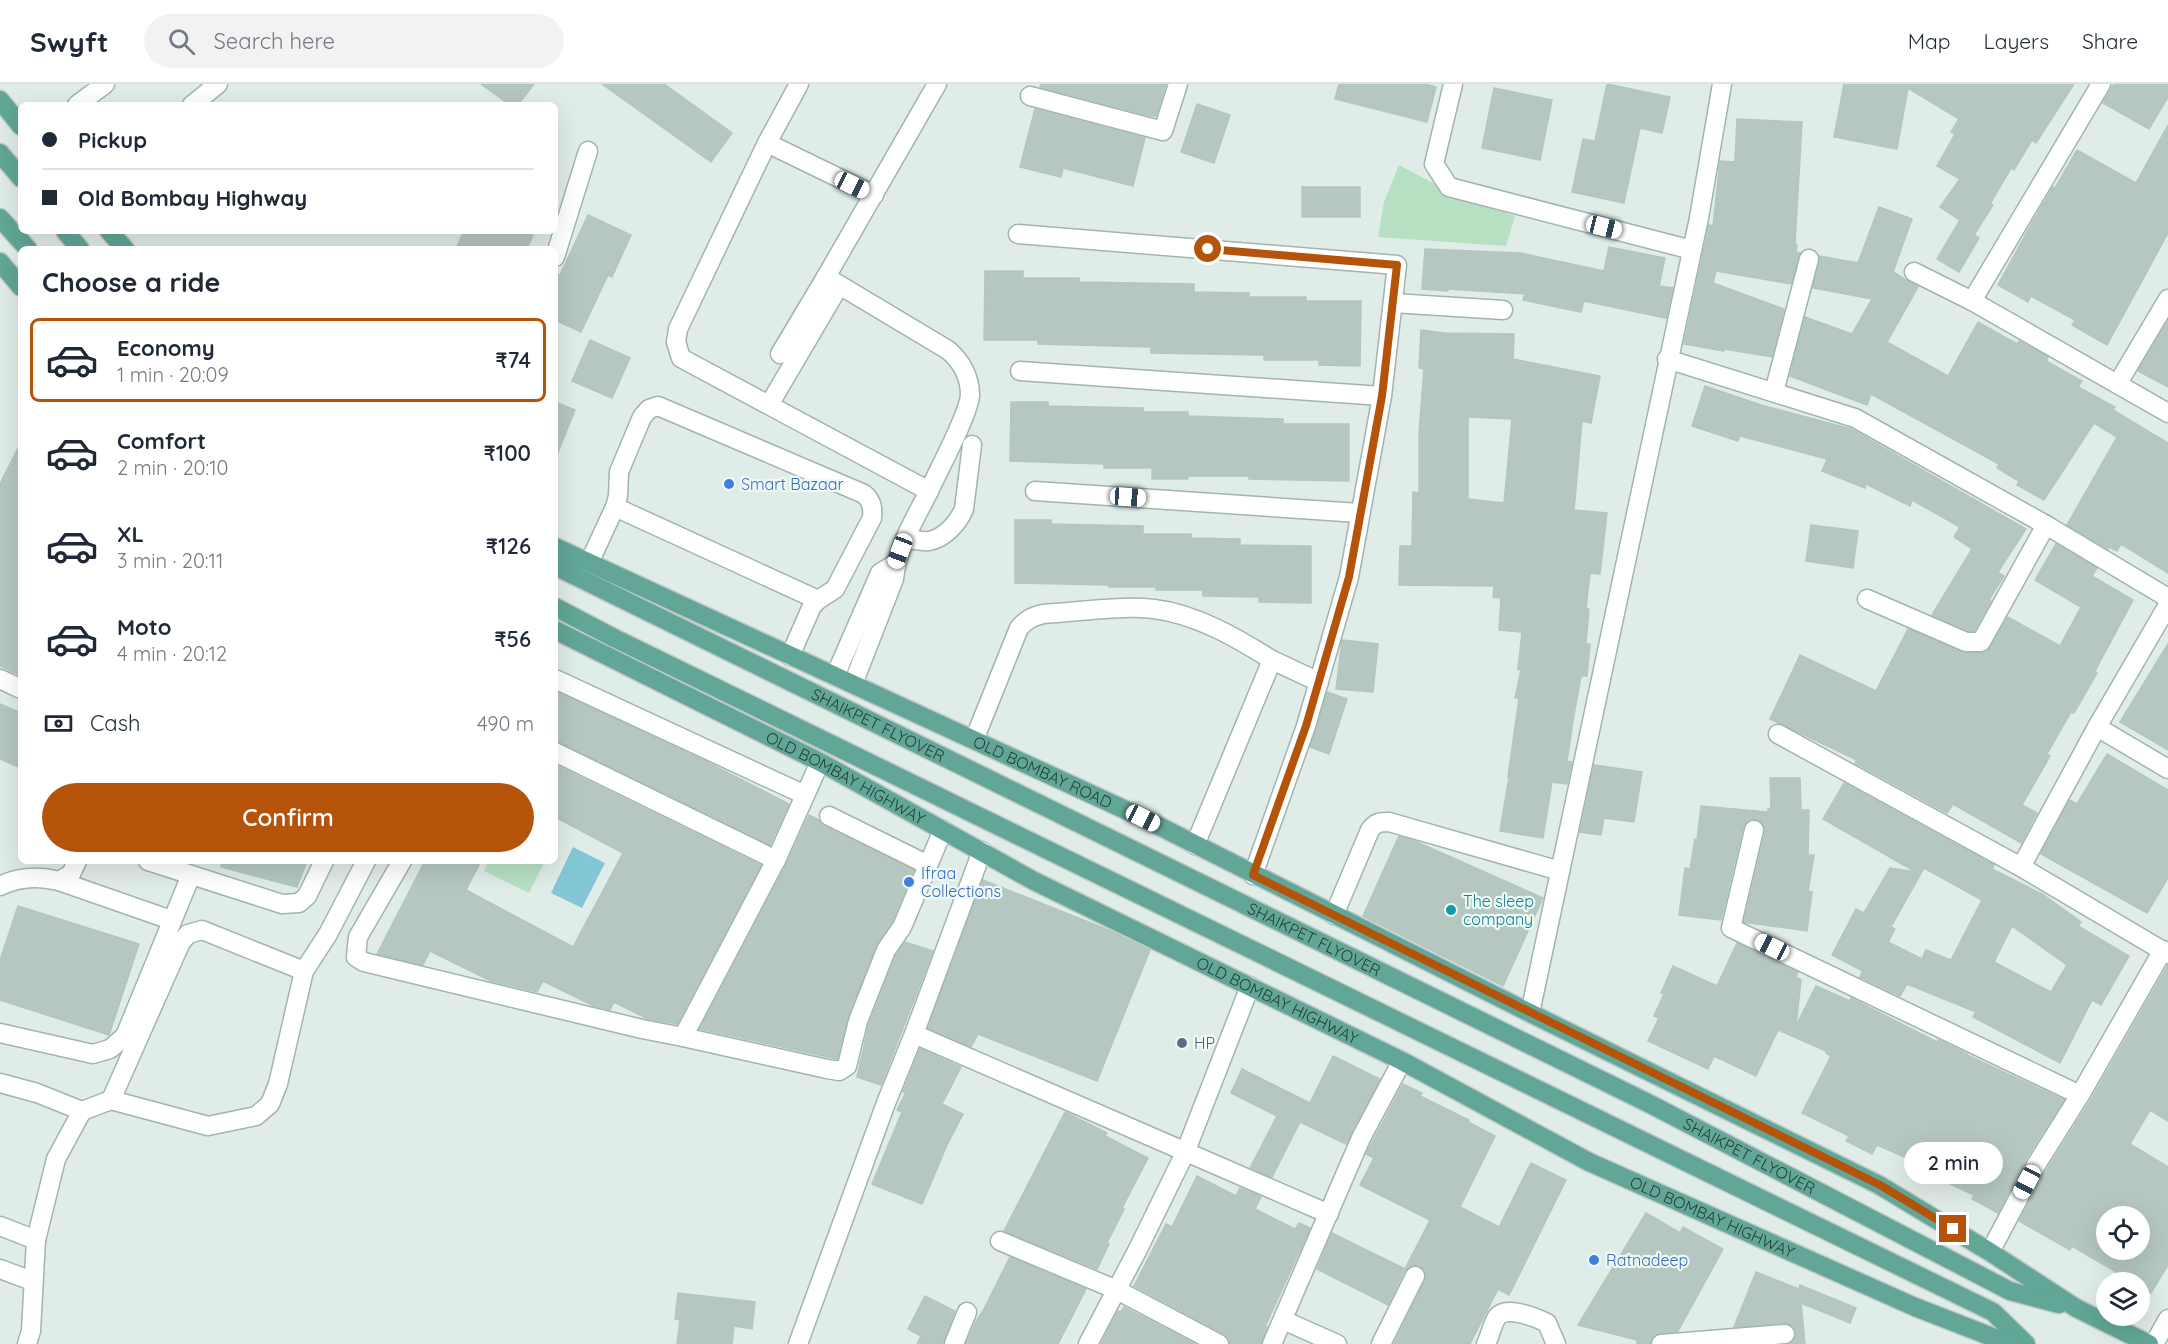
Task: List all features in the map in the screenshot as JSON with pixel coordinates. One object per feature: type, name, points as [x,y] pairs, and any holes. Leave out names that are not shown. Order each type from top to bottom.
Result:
[{"type":"main road","points":[[0,100],[18,122]]},
{"type":"main road","points":[[0,153],[18,174]]},
{"type":"main road","points":[[0,218],[25,246]]},
{"type":"main road","points":[[68,234],[78,246]]},
{"type":"main road","points":[[112,234],[122,246]]},
{"type":"main road","points":[[0,262],[18,283]]},
{"type":"main road","name":"OLD BOMBAY ROAD","points":[[558,548],[1143,818],[1530,1013],[1880,1185],[1990,1252]]},
{"type":"main road","name":"SHAIKPET FLYOVER","points":[[558,567],[1650,1104],[2010,1291],[2076,1308]]},
{"type":"main road","name":"SHAIKPET FLYOVER","points":[[558,609],[624,643],[1993,1312],[2026,1344]]},
{"type":"main road","name":"OLD BOMBAY HIGHWAY","points":[[558,631],[820,762],[1034,881],[1402,1061],[1600,1167],[1915,1307],[2010,1344]]},
{"type":"main road","points":[[1990,1252],[2076,1308],[2149,1344]]},
{"type":"street","points":[[81,102],[105,84]]},
{"type":"street","points":[[196,102],[219,84]]},
{"type":"street","points":[[799,84],[767,143],[678,329],[676,342],[681,358],[929,491]]},
{"type":"street","points":[[769,405],[874,195],[937,84]]},
{"type":"street","points":[[1029,96],[1163,131],[1178,84]]},
{"type":"street","points":[[1453,84],[1434,164],[1449,187],[1692,250]]},
{"type":"street","points":[[1530,1013],[1667,359],[1692,250],[1722,84]]},
{"type":"street","points":[[1972,302],[2101,84]]},
{"type":"street","points":[[767,143],[874,195]]},
{"type":"street","points":[[558,247],[588,151]]},
{"type":"street","points":[[1018,234],[1397,265],[1382,396],[1349,577],[1306,726],[1253,875]]},
{"type":"street","points":[[1774,392],[1809,259]]},
{"type":"street","points":[[1914,272],[2118,383],[2168,413]]},
{"type":"street","points":[[780,354],[833,281]]},
{"type":"street","points":[[833,281],[948,350],[964,368],[969,382],[970,397],[966,411],[905,539],[896,564],[894,579],[853,684]]},
{"type":"street","points":[[2118,383],[2168,299]]},
{"type":"street","points":[[1393,303],[1503,310]]},
{"type":"street","points":[[1667,359],[1855,418],[2046,525],[2168,598]]},
{"type":"street","points":[[1020,370],[1382,396]]},
{"type":"street","points":[[590,563],[615,507],[619,472],[642,417],[649,409],[658,406],[864,494],[870,499],[873,508],[872,518],[835,589],[813,606],[790,656]]},
{"type":"street","points":[[905,539],[929,541],[946,532],[960,518],[964,509],[972,445]]},
{"type":"street","points":[[1035,490],[1359,513]]},
{"type":"street","points":[[615,507],[818,600]]},
{"type":"street","points":[[1867,599],[1966,642],[1981,642],[2046,525]]},
{"type":"street","points":[[835,676],[880,573],[896,564]]},
{"type":"street","points":[[2021,867],[2097,727],[2168,605]]},
{"type":"street","points":[[974,740],[1019,628],[1031,617],[1043,614],[1153,609],[1181,614],[1243,642],[1272,660],[1319,681]]},
{"type":"street","points":[[1195,845],[1272,660]]},
{"type":"street","points":[[0,680],[18,688]]},
{"type":"street","points":[[558,680],[805,795]]},
{"type":"street","points":[[2097,727],[2168,769]]},
{"type":"street","points":[[1778,734],[2021,867],[2165,952],[2036,1165],[1990,1252]]},
{"type":"street","points":[[558,753],[776,860]]},
{"type":"street","points":[[683,1037],[776,860],[820,762]]},
{"type":"street","points":[[829,816],[928,865]]},
{"type":"street","points":[[1334,915],[1370,830],[1374,824],[1380,822],[1389,822],[1560,871]]},
{"type":"street","points":[[400,864],[358,938],[356,957],[364,962],[631,1026],[839,1071],[847,1066],[858,1021],[886,950],[902,927],[943,830]]},
{"type":"street","points":[[1754,830],[1731,927],[2080,1095]]},
{"type":"street","points":[[798,1344],[886,1103],[982,851]]},
{"type":"street","points":[[59,881],[71,874],[76,864]]},
{"type":"street","points":[[157,864],[282,904],[299,903],[307,897],[323,864]]},
{"type":"street","points":[[27,1344],[31,1331],[36,1240],[56,1159],[82,1111],[111,1100],[208,1126],[256,1116],[270,1104],[279,1084],[304,971],[328,934],[364,864]]},
{"type":"street","points":[[0,1033],[93,1054],[110,1049],[125,1036],[191,875]]},
{"type":"street","points":[[0,886],[11,881],[43,877],[171,920]]},
{"type":"street","points":[[111,1100],[181,942],[188,934],[202,930],[304,971]]},
{"type":"street","points":[[1088,1344],[1185,1153],[1250,986]]},
{"type":"street","points":[[914,1034],[1329,1215]]},
{"type":"street","points":[[1272,1344],[1361,1138],[1402,1061]]},
{"type":"street","points":[[0,1083],[37,1093],[82,1111]]},
{"type":"street","points":[[0,1226],[36,1240]]},
{"type":"street","points":[[1000,1241],[1117,1290],[1219,1344]]},
{"type":"street","points":[[0,1269],[32,1281]]},
{"type":"street","points":[[1382,1344],[1415,1276]]},
{"type":"street","points":[[954,1344],[967,1312]]},
{"type":"street","points":[[1486,1344],[1497,1318],[1500,1314],[1505,1313],[1527,1315],[1547,1323],[1556,1344]]},
{"type":"street","points":[[2154,1344],[2168,1319]]},
{"type":"street","points":[[1283,1320],[1337,1344]]},
{"type":"street","points":[[1661,1344],[1785,1334]]},
{"type":"green space","points":[[1399,165],[1457,196],[1515,216],[1506,246],[1378,237],[1384,202]]},
{"type":"green space","points":[[488,864],[544,864],[529,893],[484,871]]},
{"type":"water","points":[[573,847],[605,863],[582,908],[551,893]]},
{"type":"building","points":[[481,84],[534,84],[520,102],[506,102]]},
{"type":"building","points":[[602,84],[664,84],[732,133],[711,162]]},
{"type":"building","points":[[1041,84],[1166,84],[1156,116],[1151,116],[1040,87]]},
{"type":"building","points":[[1339,84],[1425,84],[1436,87],[1427,122],[1335,99]]},
{"type":"building","points":[[1607,84],[1670,97],[1662,133],[1640,128],[1624,203],[1572,192],[1583,139],[1595,141]]},
{"type":"building","points":[[1844,84],[2074,84],[2036,143],[2032,140],[2014,170],[2011,168],[1990,204],[1993,205],[1974,235],[1979,238],[1959,272],[1937,259],[1960,220],[1940,207],[1960,179],[1937,166],[1955,134],[1951,132],[1959,119],[1908,88],[1897,149],[1834,137]]},
{"type":"building","points":[[2114,84],[2168,84],[2168,97],[2149,129],[2103,103]]},
{"type":"building","points":[[1494,88],[1552,100],[1540,160],[1482,148]]},
{"type":"building","points":[[1197,104],[1230,115],[1214,163],[1181,152]]},
{"type":"building","points":[[1035,109],[1145,138],[1133,186],[1063,168],[1061,177],[1020,167]]},
{"type":"building","points":[[1737,119],[1802,122],[1795,244],[1797,245],[1796,252],[1800,253],[1791,284],[1716,271],[1713,283],[1784,309],[1772,357],[1684,344],[1709,225],[1713,226],[1720,161],[1735,162]]},
{"type":"building","points":[[2168,125],[2168,233],[2107,345],[2072,325],[2075,320],[2031,296],[2028,302],[1998,285],[2033,221],[2077,150],[2136,183]]},
{"type":"building","points":[[1302,187],[1360,187],[1360,217],[1302,217]]},
{"type":"building","points":[[1879,207],[1912,219],[1893,272],[1918,287],[1887,342],[1948,376],[1978,322],[2017,344],[2019,341],[2048,357],[2046,361],[2082,381],[2078,387],[2115,407],[2113,410],[2168,443],[2168,573],[2121,544],[2117,551],[2109,547],[2108,549],[2067,525],[2117,437],[2094,423],[2044,500],[2017,485],[2019,481],[1997,468],[1999,464],[1871,394],[1867,405],[1790,376],[1805,317],[1852,334],[1872,299],[1813,288],[1820,256],[1858,263]]},
{"type":"building","points":[[588,215],[631,235],[612,277],[608,275],[581,332],[558,321],[558,274],[560,275]]},
{"type":"building","points":[[463,234],[533,235],[528,246],[457,246]]},
{"type":"building","points":[[1609,247],[1665,258],[1659,286],[1673,288],[1666,318],[1584,301],[1581,312],[1523,300],[1525,294],[1422,289],[1425,249],[1520,253],[1604,271]]},
{"type":"building","points":[[985,271],[1023,271],[1023,278],[1079,278],[1079,282],[1194,284],[1194,292],[1249,293],[1249,297],[1306,297],[1306,301],[1361,301],[1360,366],[1319,365],[1319,360],[1264,360],[1264,355],[1151,353],[1151,347],[1038,344],[1038,340],[984,340]]},
{"type":"building","points":[[2168,321],[2168,387],[2138,371]]},
{"type":"building","points":[[1421,330],[1444,333],[1514,334],[1513,359],[1600,376],[1591,423],[1582,421],[1574,510],[1607,513],[1600,574],[1590,573],[1586,609],[1589,609],[1586,644],[1590,644],[1587,676],[1581,676],[1574,715],[1567,761],[1572,762],[1567,784],[1552,782],[1543,838],[1500,831],[1519,698],[1515,698],[1521,670],[1518,669],[1522,632],[1499,630],[1501,598],[1493,597],[1494,586],[1399,585],[1400,546],[1412,546],[1413,492],[1419,493],[1419,433],[1424,369],[1419,368]],"holes":[[[1468,417],[1512,419],[1504,503],[1468,499]]]},
{"type":"building","points":[[590,340],[630,358],[612,398],[572,381]]},
{"type":"building","points":[[1705,386],[1761,405],[1851,429],[2026,529],[1998,572],[2004,576],[1974,631],[1968,631],[1932,615],[1972,549],[1954,537],[1960,527],[1912,500],[1910,506],[1866,484],[1865,488],[1822,471],[1827,459],[1740,436],[1738,441],[1692,426]]},
{"type":"building","points":[[1011,402],[1048,402],[1048,406],[1143,408],[1143,412],[1188,412],[1188,416],[1283,419],[1283,424],[1349,424],[1349,481],[1249,479],[1249,476],[1188,476],[1188,479],[1152,479],[1152,468],[1104,468],[1104,464],[1010,461]]},
{"type":"building","points":[[558,403],[575,410],[558,452]]},
{"type":"building","points":[[18,448],[18,675],[0,666],[0,484]]},
{"type":"building","points":[[1015,520],[1051,520],[1051,524],[1143,526],[1143,534],[1191,534],[1191,538],[1240,539],[1240,545],[1311,546],[1311,603],[1259,602],[1259,597],[1203,596],[1203,590],[1015,583]]},
{"type":"building","points":[[1811,525],[1858,531],[1853,568],[1806,561]]},
{"type":"building","points":[[2056,544],[2097,568],[2092,576],[2133,600],[2095,671],[2097,673],[2047,754],[2050,756],[2022,805],[2037,813],[2021,843],[1953,804],[1947,813],[1855,763],[1857,760],[1770,719],[1800,655],[1876,691],[1908,629],[1962,652],[1981,653],[1990,648],[2008,617],[2060,646],[2081,607],[2035,580]]},
{"type":"building","points":[[1342,640],[1378,644],[1373,692],[1336,689]]},
{"type":"building","points":[[2168,644],[2168,750],[2120,722]]},
{"type":"building","points":[[558,692],[705,761],[789,804],[770,845],[558,742]]},
{"type":"building","points":[[1327,692],[1347,699],[1329,754],[1310,747]]},
{"type":"building","points":[[0,704],[18,712],[18,767],[0,759]]},
{"type":"building","points":[[2107,754],[2168,790],[2168,878],[2147,913],[2041,854],[2070,800],[2077,804]]},
{"type":"building","points":[[1594,765],[1642,772],[1634,822],[1604,818],[1601,835],[1580,832]]},
{"type":"building","points":[[558,766],[761,865],[677,1024],[648,1019],[614,1002],[610,1010],[594,1006],[543,981],[537,992],[491,981],[430,951],[423,965],[377,954],[423,864],[479,864],[466,890],[573,947],[623,853],[558,819]]},
{"type":"building","points":[[1770,778],[1800,778],[1801,810],[1809,810],[1808,855],[1814,855],[1808,891],[1812,892],[1807,931],[1744,922],[1765,833],[1762,822],[1756,819],[1746,822],[1743,827],[1721,920],[1679,915],[1685,868],[1690,869],[1695,839],[1697,840],[1701,806],[1768,812],[1768,809],[1771,809]]},
{"type":"building","points":[[1844,783],[1994,865],[1992,869],[2042,894],[2081,922],[2078,926],[2129,956],[2101,1005],[2092,1000],[2060,1063],[1973,1017],[1976,1012],[1907,984],[1900,996],[1860,977],[1863,971],[1832,955],[1856,909],[1864,913],[1890,868],[1916,872],[1823,819]],"holes":[[[1924,868],[1982,900],[1951,960],[1926,950],[1922,959],[1888,942],[1895,929],[1891,927]],[[2012,926],[2067,965],[2051,992],[1994,962]]]},
{"type":"building","points":[[809,815],[819,820],[824,826],[914,870],[892,922],[876,946],[848,1017],[837,1059],[700,1029],[786,865]]},
{"type":"building","name":"The sleep company","points":[[1399,836],[1543,898],[1503,986],[1363,916]]},
{"type":"building","points":[[222,864],[306,864],[297,887],[221,867]]},
{"type":"building","points":[[983,880],[1111,931],[1150,950],[1097,1081],[978,1034],[971,1047],[928,1028]]},
{"type":"building","points":[[18,906],[139,944],[109,1035],[0,1000],[0,960]]},
{"type":"building","points":[[905,942],[933,951],[881,1085],[857,1077],[869,1024],[896,955]]},
{"type":"building","points":[[1737,943],[1798,972],[1796,977],[1801,980],[1796,1026],[1816,986],[1850,1001],[1851,998],[1937,1042],[1938,1040],[1947,1044],[2064,1100],[2026,1159],[1998,1213],[1972,1199],[1974,1195],[1918,1169],[1921,1164],[1877,1145],[1872,1154],[1846,1141],[1849,1136],[1802,1113],[1831,1056],[1826,1051],[1778,1030],[1756,1076],[1714,1056],[1708,1069],[1648,1041],[1659,1018],[1654,1016],[1673,966],[1717,986]]},
{"type":"building","points":[[2168,965],[2168,1121],[2150,1110],[2130,1144],[2168,1167],[2168,1265],[2151,1293],[2150,1272],[2116,1272],[2072,1246],[2070,1250],[2019,1221],[2046,1171],[2090,1101]]},
{"type":"building","points":[[920,1049],[961,1067],[942,1104],[963,1114],[922,1204],[872,1184],[902,1112],[897,1110],[906,1092],[903,1092]]},
{"type":"building","points":[[1333,1056],[1380,1079],[1346,1144],[1300,1122],[1272,1177],[1250,1168],[1277,1116],[1231,1093],[1242,1069],[1310,1103]]},
{"type":"building","points":[[1403,1084],[1422,1093],[1420,1096],[1469,1120],[1468,1122],[1495,1136],[1460,1207],[1499,1227],[1531,1163],[1566,1180],[1509,1295],[1498,1289],[1470,1344],[1394,1344],[1425,1280],[1425,1270],[1419,1266],[1414,1265],[1405,1270],[1388,1305],[1317,1269],[1332,1233],[1405,1269],[1430,1220],[1360,1185],[1374,1158],[1366,1154]]},
{"type":"building","points":[[1065,1112],[1107,1133],[1105,1136],[1148,1158],[1122,1208],[1124,1209],[1097,1269],[1004,1231]]},
{"type":"building","points":[[1197,1176],[1236,1196],[1240,1188],[1261,1197],[1255,1209],[1295,1229],[1299,1223],[1310,1228],[1265,1327],[1267,1327],[1261,1344],[1230,1344],[1224,1334],[1134,1286],[1166,1224],[1172,1227]]},
{"type":"building","points":[[1646,1213],[1680,1233],[1683,1227],[1723,1249],[1678,1331],[1654,1335],[1650,1344],[1637,1344],[1637,1340],[1578,1325]]},
{"type":"building","points":[[1010,1257],[1086,1289],[1058,1344],[966,1344]]},
{"type":"building","points":[[1756,1272],[1799,1289],[1800,1285],[1856,1308],[1850,1323],[1801,1303],[1805,1344],[1790,1344],[1796,1334],[1794,1327],[1789,1324],[1734,1327]]},
{"type":"building","points":[[678,1293],[755,1302],[752,1329],[734,1326],[732,1344],[677,1344],[680,1320],[675,1319]]},
{"type":"building","points":[[925,1296],[955,1311],[943,1344],[917,1344],[921,1336],[908,1329]]},
{"type":"building","points":[[1124,1307],[1195,1344],[1101,1344],[1118,1311],[1121,1312]]},
{"type":"place","name":"Smart Bazaar","points":[[729,484]]},
{"type":"place","name":"Ifraa Collections","points":[[909,882]]},
{"type":"place","name":"The sleep company","points":[[1451,910]]},
{"type":"place","name":"HP","points":[[1182,1043]]},
{"type":"place","name":"Ratnadeep","points":[[1594,1260]]},
{"type":"route","points":[[1208,249],[1397,265],[1382,396],[1349,577],[1306,726],[1253,875],[1880,1185],[1953,1229]]}]
